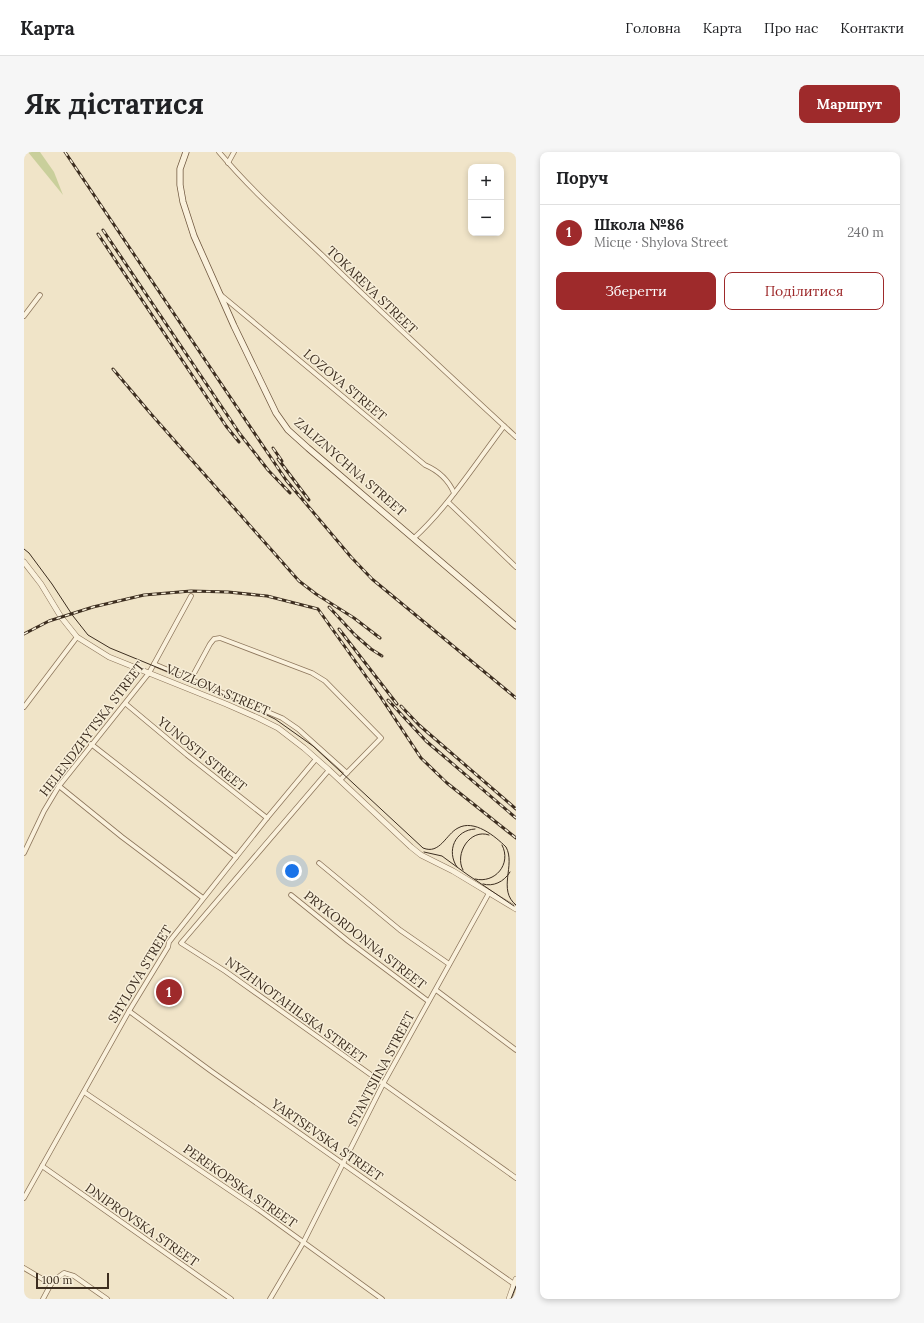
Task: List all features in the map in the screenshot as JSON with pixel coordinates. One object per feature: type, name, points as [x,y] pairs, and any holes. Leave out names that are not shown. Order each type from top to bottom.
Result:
[{"type":"main road","name":"ZALIZNYCHNA STREET","points":[[186,152],[180,169],[180,185],[183,202],[194,236],[234,326],[276,413],[288,430],[308,448],[516,626]]},
{"type":"street","name":"TOKAREVA STREET","points":[[219,152],[271,206],[393,324],[516,437]]},
{"type":"street","points":[[228,163],[234,152]]},
{"type":"street","name":"LOZOVA STREET","points":[[220,294],[425,465],[440,473],[448,480],[454,493]]},
{"type":"street","points":[[24,316],[40,295]]},
{"type":"street","points":[[414,538],[431,523],[448,502],[504,426]]},
{"type":"street","points":[[448,502],[516,567]]},
{"type":"street","points":[[24,562],[41,584],[61,617],[77,637],[24,707]]},
{"type":"street","name":"HELENDZHYTSKA STREET","points":[[24,853],[44,811],[59,786],[91,744],[126,704],[149,673],[191,596]]},
{"type":"street","name":"VUZLOVA STREET","points":[[77,637],[109,656],[266,721],[283,731],[329,770],[421,855],[453,871],[516,909]]},
{"type":"street","points":[[191,679],[210,644],[214,639],[220,638],[312,673],[325,681],[381,738],[340,780]]},
{"type":"street","points":[[154,664],[282,718],[298,729],[347,773]]},
{"type":"street","name":"YUNOSTI STREET","points":[[126,704],[187,755],[267,818]]},
{"type":"street","points":[[91,744],[236,857]]},
{"type":"street","name":"SHYLOVA STREET","points":[[24,1198],[65,1122],[168,947],[169,942],[267,818],[316,759]]},
{"type":"street","name":"SHYLOVA STREET","points":[[181,943],[329,770]]},
{"type":"street","points":[[59,786],[122,837],[203,898]]},
{"type":"street","points":[[319,863],[400,930],[449,964]]},
{"type":"street","name":"STANTSIINA STREET","points":[[270,1299],[303,1243],[383,1084],[489,893]]},
{"type":"street","name":"PRYKORDONNA STREET","points":[[291,895],[348,941],[428,1001]]},
{"type":"street","name":"NYZHNOTAHILSKA STREET","points":[[181,943],[225,971],[516,1178]]},
{"type":"street","name":"PRYKORDONNA STREET","points":[[436,990],[516,1050]]},
{"type":"street","name":"YARTSEVSKA STREET","points":[[129,1011],[217,1075],[515,1281]]},
{"type":"street","name":"PEREKOPSKA STREET","points":[[84,1092],[259,1210],[382,1299]]},
{"type":"street","name":"DNIPROVSKA STREET","points":[[42,1166],[231,1299]]},
{"type":"street","points":[[24,1268],[51,1284]]},
{"type":"street","points":[[43,1299],[51,1284],[64,1273],[74,1276],[107,1299]]},
{"type":"street","points":[[509,1299],[515,1281]]},
{"type":"green space","points":[[28,152],[40,152],[54,172],[63,195]]},
{"type":"tram line","points":[[24,549],[29,553],[88,635],[110,648],[234,699],[275,719],[313,746],[423,848],[434,849],[454,831],[464,826],[477,827],[496,838],[506,847],[509,854],[507,885],[511,899],[516,905]]},
{"type":"tram line","points":[[457,867],[452,854],[454,842],[462,833],[475,829]]},
{"type":"tram line","points":[[463,870],[461,857],[462,850],[466,844],[476,835],[489,835]]},
{"type":"tram line","points":[[475,879],[482,880],[489,878],[500,871],[505,859],[505,852],[502,845]]},
{"type":"tram line","points":[[424,852],[442,856],[514,906]]},
{"type":"tram line","points":[[483,884],[491,885],[498,883],[505,879],[510,872]]},
{"type":"tram line","points":[[511,1299],[516,1286]]},
{"type":"railway","points":[[65,152],[286,480],[351,557],[372,579],[516,698]]},
{"type":"railway","points":[[103,230],[240,434],[268,470],[290,493]]},
{"type":"railway","points":[[98,234],[226,426],[239,442]]},
{"type":"railway","points":[[113,369],[299,581],[316,594],[354,618],[380,638]]},
{"type":"railway","points":[[273,448],[282,461]]},
{"type":"railway","points":[[278,459],[309,500]]},
{"type":"railway","points":[[24,634],[49,621],[93,607],[144,595],[191,591],[228,592],[267,596],[318,609],[380,696],[421,758],[447,783],[516,838]]},
{"type":"railway","points":[[329,607],[355,635],[371,649],[382,656]]},
{"type":"railway","points":[[339,629],[397,704]]},
{"type":"railway","points":[[388,700],[426,741],[516,818]]},
{"type":"railway","points":[[401,706],[419,725],[516,809]]},
{"type":"place","name":"Школа №86","points":[[169,992]]}]
